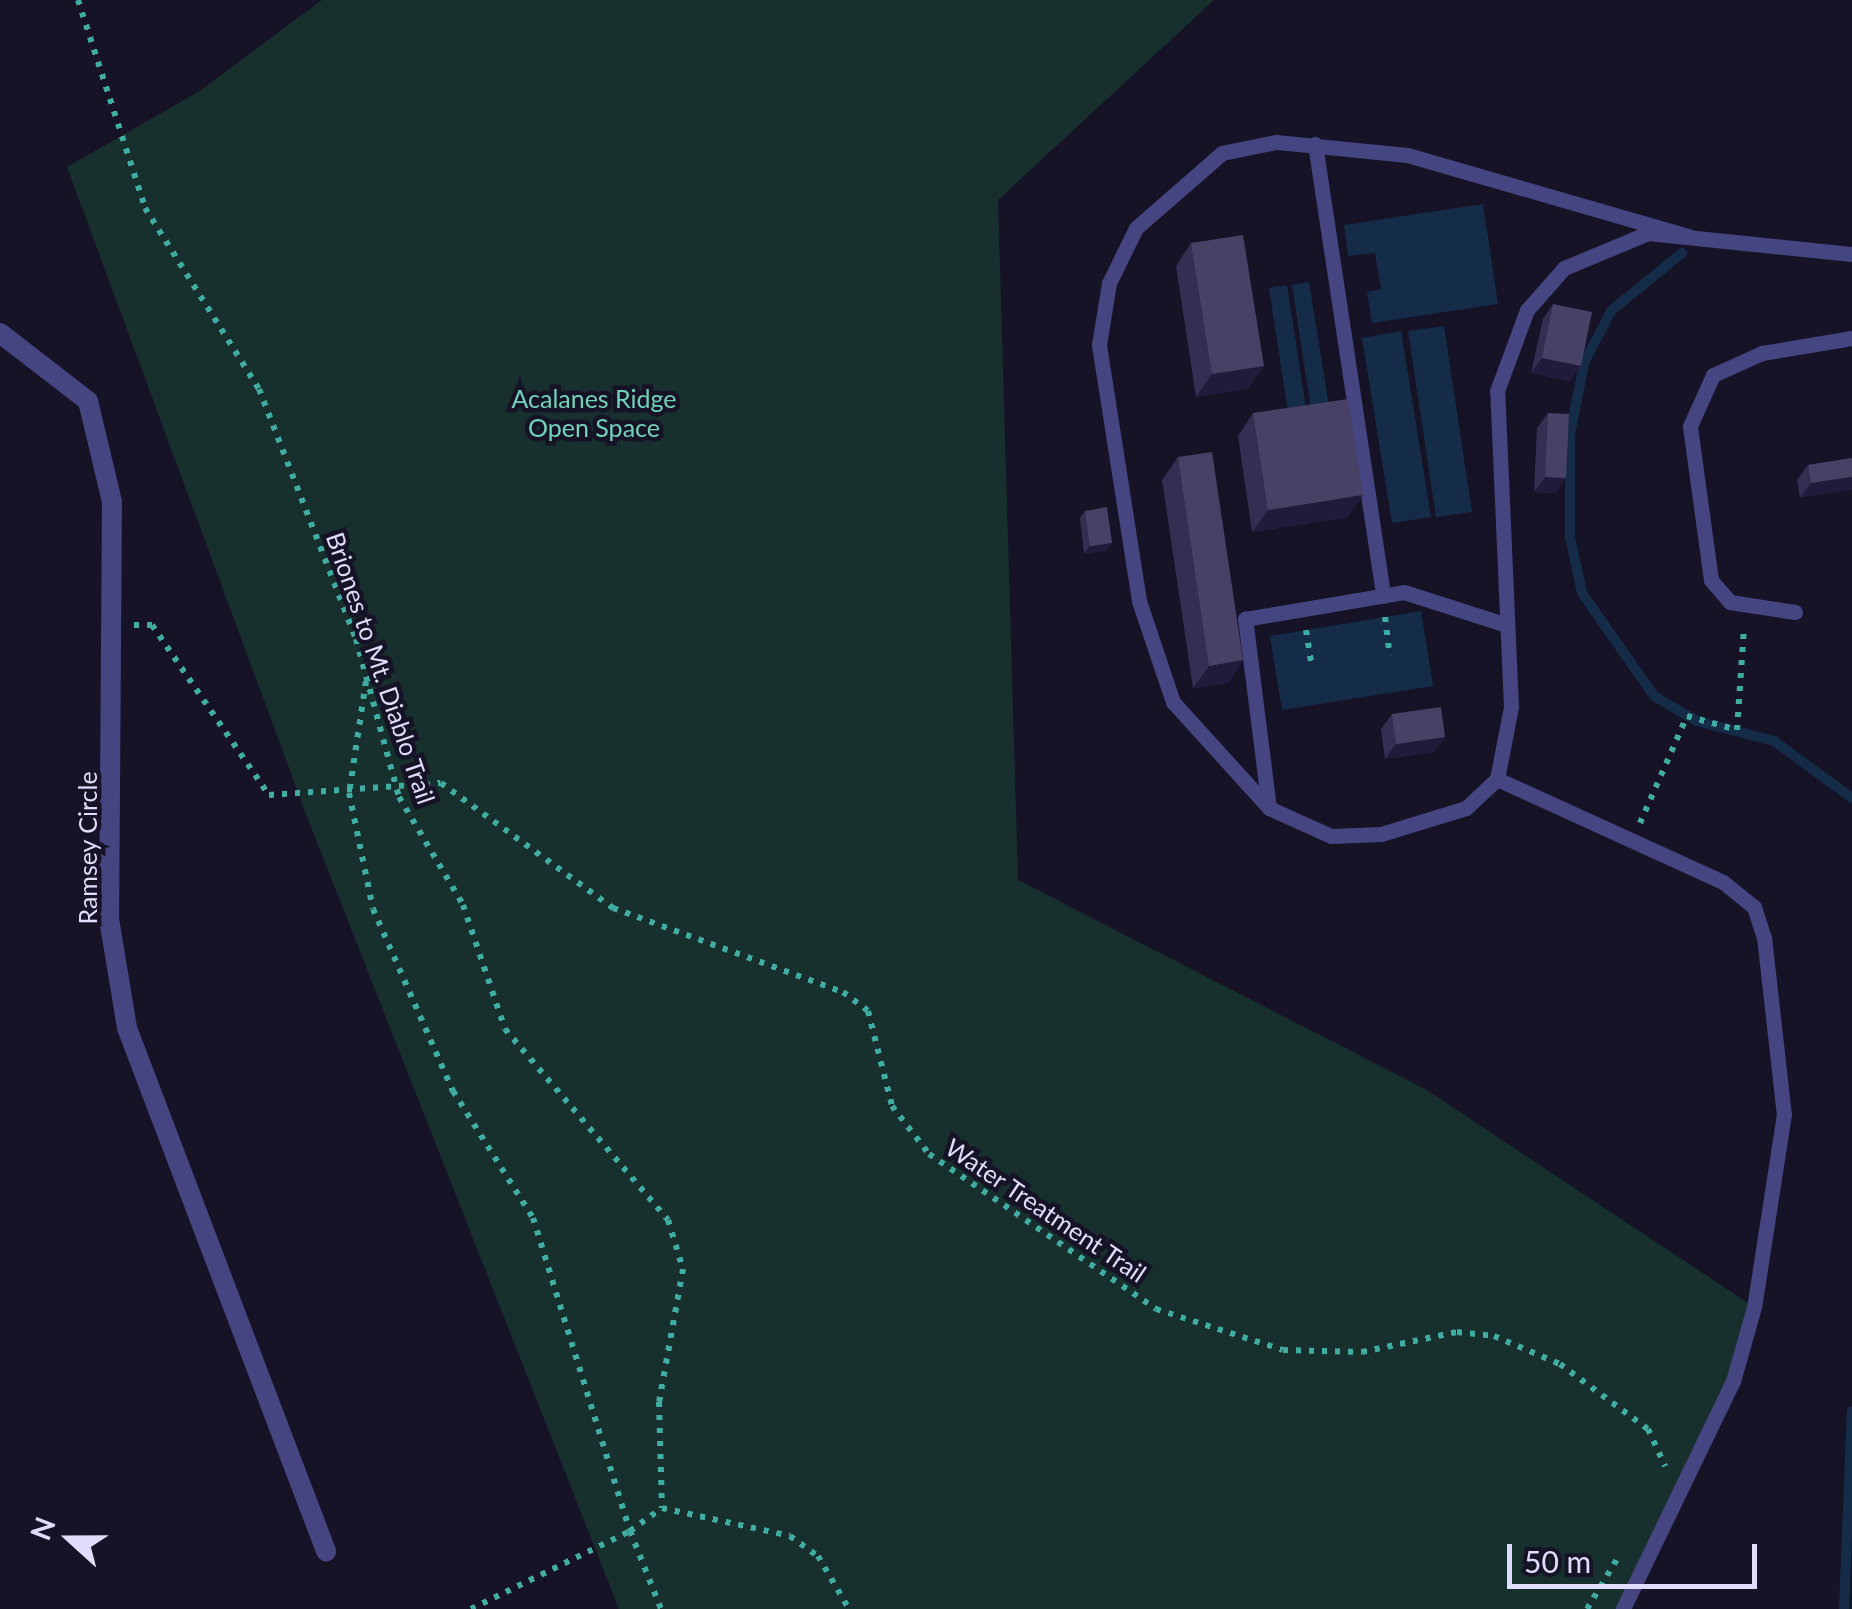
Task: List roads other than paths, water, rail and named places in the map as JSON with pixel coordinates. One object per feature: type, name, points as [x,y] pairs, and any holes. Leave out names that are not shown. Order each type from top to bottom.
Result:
[{"type":"street","name":"Ramsey Circle","points":[[0,332],[88,401],[112,502],[109,918],[128,1028],[326,1551]]},
{"type":"lane","points":[[1315,144],[1383,596]]},
{"type":"lane","points":[[1688,236],[1407,155],[1315,144],[1222,153],[1176,186],[1136,228],[1109,284],[1098,346],[1139,600],[1173,702],[1269,808],[1331,836],[1381,834],[1466,808],[1497,779],[1511,707],[1497,391],[1505,356],[1527,310],[1586,252],[1648,233],[1852,254]]},
{"type":"lane","points":[[1795,612],[1745,607],[1712,580],[1702,552],[1690,426],[1697,398],[1713,375],[1762,353],[1852,338]]},
{"type":"lane","points":[[1269,808],[1245,619],[1383,596],[1452,602],[1507,625]]},
{"type":"lane","points":[[1497,779],[1723,882],[1754,907],[1784,1114],[1733,1381],[1623,1609]]},
{"type":"water","points":[[1483,204],[1498,304],[1372,323],[1367,292],[1381,289],[1375,253],[1348,256],[1344,225]]},
{"type":"water","points":[[1309,282],[1331,419],[1313,422],[1292,285]]},
{"type":"water","points":[[1287,285],[1308,422],[1290,425],[1269,288]]},
{"type":"water","points":[[1444,326],[1472,512],[1436,517],[1408,331]]},
{"type":"water","points":[[1401,331],[1431,517],[1392,523],[1362,338]]},
{"type":"water","points":[[1421,611],[1433,686],[1282,710],[1270,636]]},
{"type":"waterway","points":[[1682,253],[1611,311],[1584,363],[1570,435],[1570,537],[1582,593],[1654,696],[1697,721],[1774,741],[1852,798]]},
{"type":"waterway","points":[[1844,1609],[1852,1411]]},
{"type":"park label","name":"Acalanes Ridge Open Space","points":[[594,414]]}]
